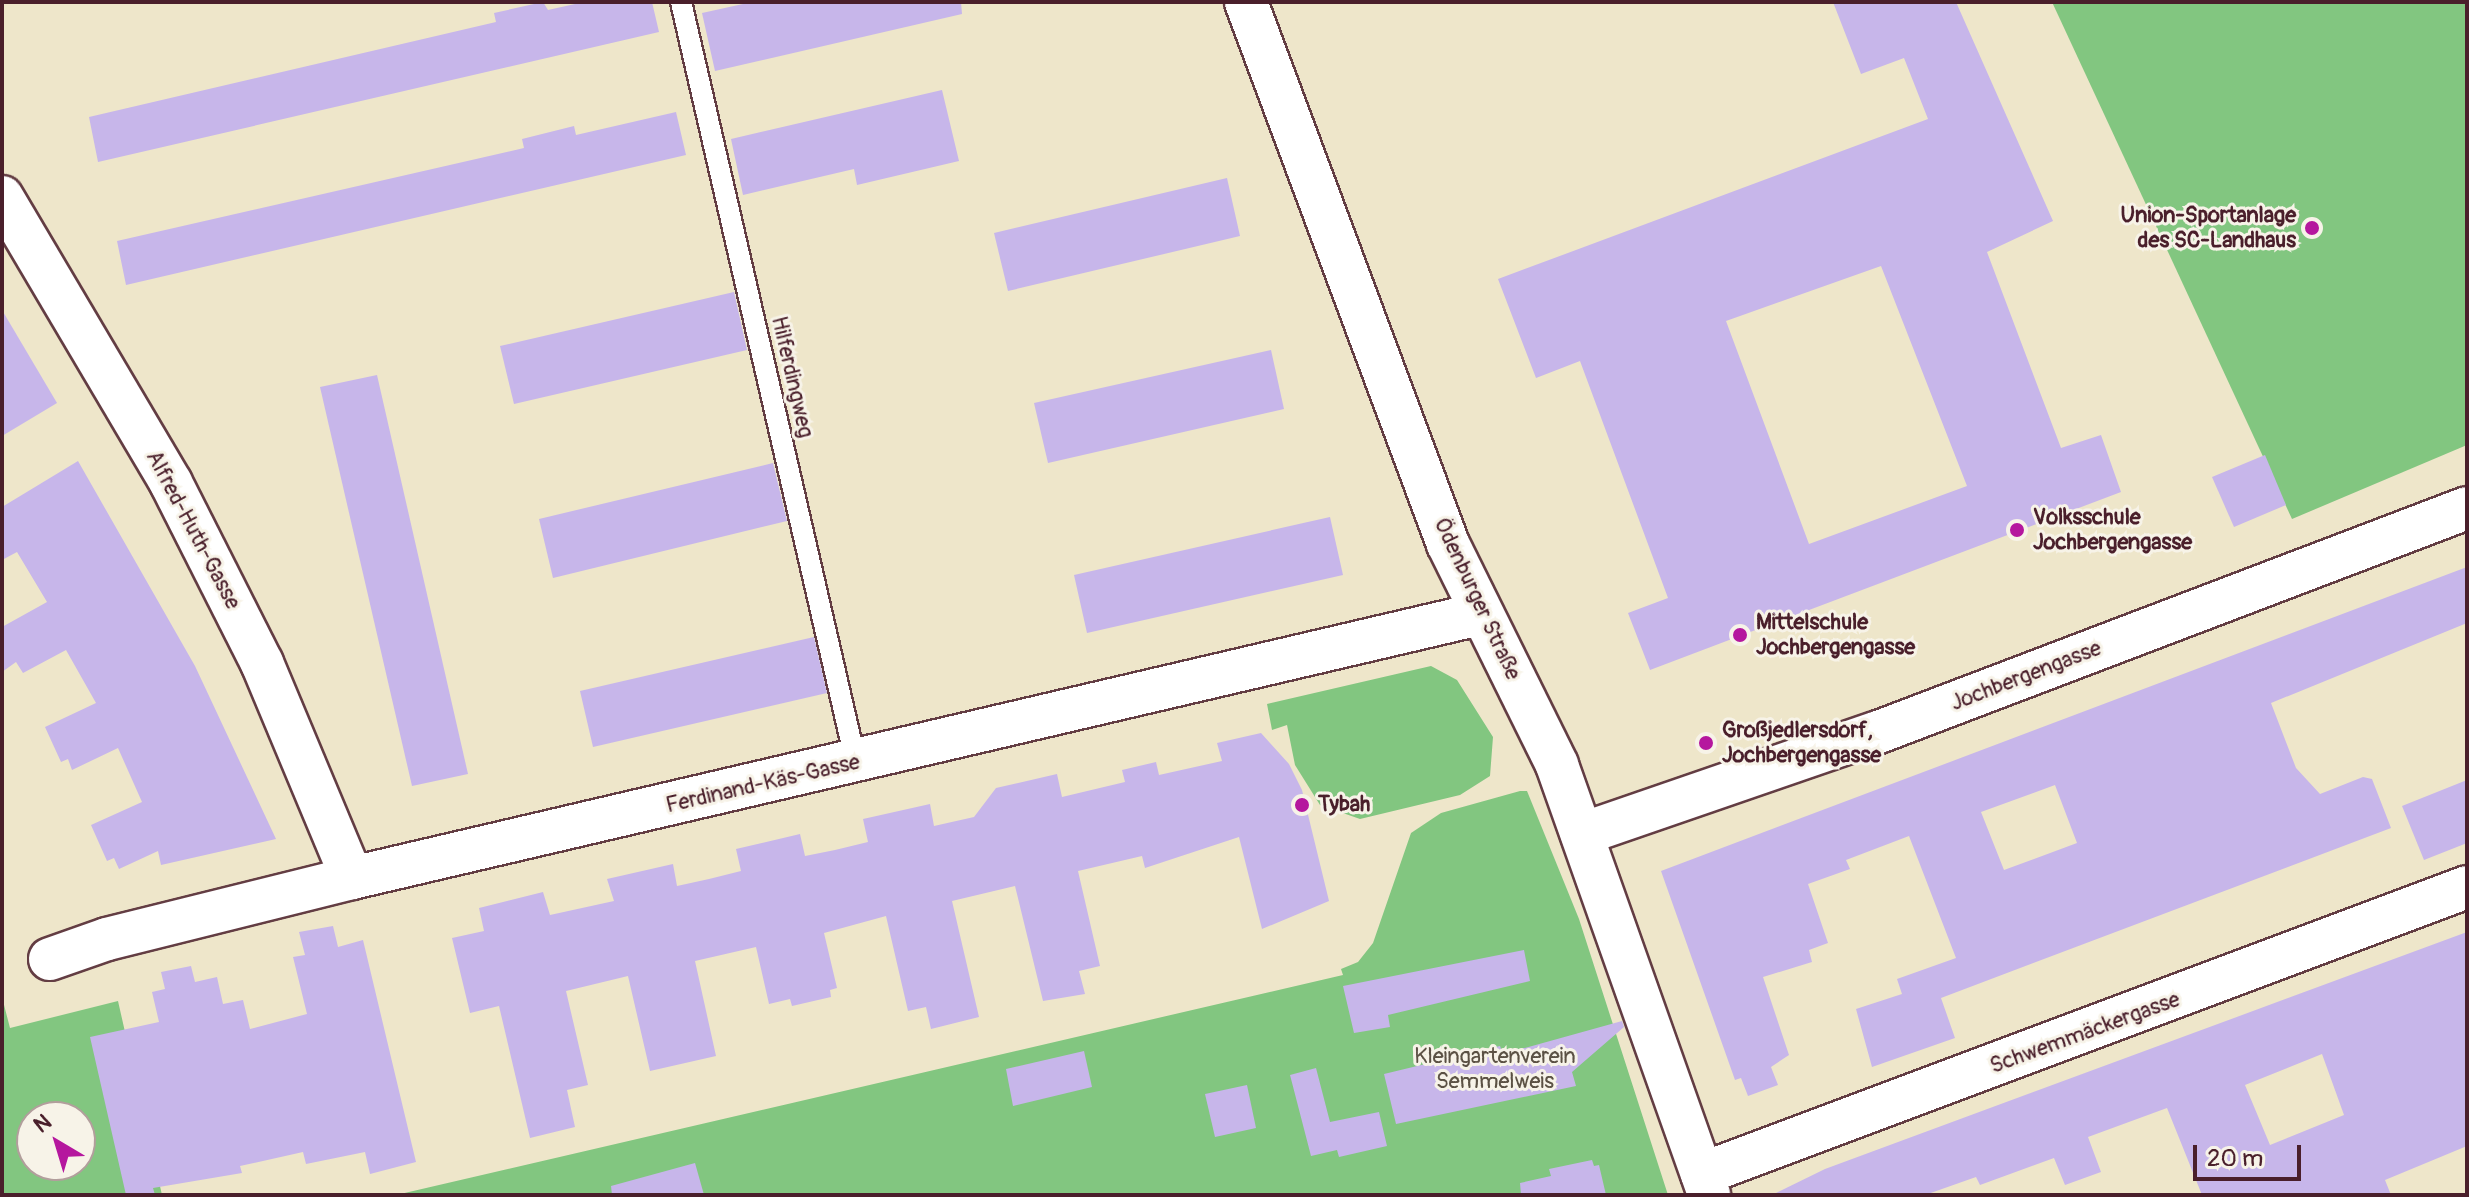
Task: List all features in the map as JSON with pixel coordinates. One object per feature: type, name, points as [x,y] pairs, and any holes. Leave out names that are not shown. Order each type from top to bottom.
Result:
[{"type":"street","name":"Ödenburger Straße","points":[[1246,2],[1426,485],[1479,614],[1557,765],[1705,1185]]},
{"type":"street","name":"Alfred-Huth-Gasse","points":[[2,197],[171,483],[262,663],[352,878]]},
{"type":"street","name":"Jochbergengasse","points":[[1582,834],[1890,727],[2467,508]]},
{"type":"street","name":"Ferdinand-Käs-Gasse","points":[[50,959],[107,939],[352,878],[856,763],[1479,614]]},
{"type":"street","name":"Schwemmäckergasse","points":[[1705,1185],[2467,887]]},
{"type":"lane","name":"Hilferdingweg","points":[[681,2],[856,763]]},
{"type":"green space","name":"Union-Sportanlage des SC-Landhaus","points":[[2052,2],[2467,2],[2467,445],[2292,519]]},
{"type":"green space","points":[[1431,666],[1457,680],[1493,737],[1490,776],[1460,795],[1360,819],[1320,805],[1295,765],[1287,725],[1272,730],[1267,704]]},
{"type":"green space","name":"Kleingartenverein Semmelweis","points":[[1527,791],[1579,919],[1668,1195],[396,1195],[1343,975],[1341,969],[1358,962],[1373,943],[1411,833],[1441,813]]},
{"type":"green space","points":[[2,997],[10,1028],[118,1001],[162,1195],[2,1195]]},
{"type":"building","points":[[543,2],[548,10],[584,2],[652,2],[659,32],[98,162],[89,117],[496,22],[494,13]]},
{"type":"building","points":[[752,2],[961,2],[962,14],[715,71],[702,13]]},
{"type":"building","points":[[1833,2],[1956,2],[2053,221],[1987,252],[2061,448],[2101,435],[2121,492],[1650,670],[1628,613],[1668,598],[1580,361],[1536,378],[1498,279],[1928,119],[1904,58],[1861,74]],"holes":[[[1881,266],[1967,486],[1809,544],[1726,321]]]},
{"type":"building","points":[[942,90],[959,161],[857,185],[854,169],[743,195],[731,139]]},
{"type":"building","points":[[676,112],[686,155],[126,285],[117,241],[524,148],[522,139],[574,126],[576,135]]},
{"type":"building","points":[[1227,178],[1240,236],[1008,291],[994,233]]},
{"type":"building","points":[[734,292],[747,350],[514,404],[500,346]]},
{"type":"building","points":[[2,310],[57,403],[2,436]]},
{"type":"building","points":[[1271,350],[1284,409],[1048,463],[1034,403]]},
{"type":"building","points":[[377,375],[468,774],[412,786],[320,387]]},
{"type":"building","points":[[2265,455],[2286,505],[2234,527],[2212,477]]},
{"type":"building","points":[[78,461],[195,666],[276,839],[161,865],[158,851],[119,869],[114,858],[107,861],[91,825],[142,802],[118,748],[72,770],[68,759],[61,762],[45,727],[96,703],[66,650],[23,673],[16,662],[2,672],[2,627],[47,602],[17,552],[2,560],[2,507]]},
{"type":"building","points":[[773,463],[787,521],[553,578],[539,519]]},
{"type":"building","points":[[1330,517],[1343,575],[1087,633],[1074,575]]},
{"type":"building","points":[[2467,567],[2467,623],[2271,703],[2296,768],[2320,794],[2363,777],[2372,779],[2391,828],[1941,998],[1955,1038],[1872,1067],[1856,1009],[1902,994],[1897,979],[1956,958],[1909,836],[1846,860],[1850,869],[1808,884],[1828,943],[1809,950],[1812,962],[1763,977],[1789,1055],[1771,1067],[1778,1085],[1748,1096],[1741,1078],[1735,1080],[1661,871]],"holes":[[[2055,785],[2077,843],[2004,870],[1981,812]]]},
{"type":"building","points":[[814,637],[827,693],[593,747],[580,691]]},
{"type":"building","points":[[1261,733],[1289,764],[1302,790],[1329,901],[1262,929],[1239,837],[1145,868],[1142,856],[1078,871],[1100,966],[1079,971],[1085,994],[1043,1001],[1015,886],[952,901],[979,1017],[931,1029],[926,1007],[908,1011],[886,916],[824,933],[837,988],[830,990],[831,997],[792,1006],[790,999],[769,1004],[756,947],[695,961],[716,1056],[650,1071],[628,976],[566,991],[588,1085],[567,1090],[575,1127],[530,1138],[499,1006],[470,1013],[452,938],[484,931],[479,908],[543,892],[550,915],[614,901],[607,879],[673,864],[677,886],[709,879],[741,871],[736,849],[800,834],[805,856],[835,850],[868,842],[863,819],[930,804],[934,826],[974,817],[996,788],[1057,774],[1062,797],[1125,782],[1122,770],[1156,762],[1159,775],[1222,761],[1217,743]]},
{"type":"building","points":[[2467,780],[2467,843],[2424,860],[2402,806]]},
{"type":"building","points":[[333,926],[338,947],[363,940],[416,1162],[370,1174],[365,1152],[306,1164],[303,1152],[240,1166],[242,1173],[153,1188],[155,1195],[126,1195],[90,1037],[159,1022],[152,992],[165,989],[161,972],[191,966],[195,982],[217,977],[223,1004],[243,1000],[250,1029],[307,1014],[293,957],[305,955],[299,932]]},
{"type":"building","points":[[2467,932],[2467,1146],[2385,1180],[2391,1195],[2202,1195],[2167,1108],[2088,1137],[2101,1172],[2065,1185],[2054,1158],[1980,1185],[1976,1177],[1925,1195],[1772,1195],[1825,1169]],"holes":[[[2322,1054],[2344,1115],[2270,1145],[2245,1085]]]},
{"type":"building","points":[[1524,950],[1530,981],[1388,1015],[1390,1027],[1354,1033],[1343,986]]},
{"type":"building","points":[[1622,1021],[1624,1027],[1572,1072],[1576,1086],[1396,1124],[1384,1074],[1500,1046],[1503,1054]]},
{"type":"building","points":[[1084,1051],[1092,1087],[1013,1106],[1006,1069]]},
{"type":"building","points":[[1316,1068],[1330,1122],[1379,1112],[1387,1146],[1339,1157],[1337,1150],[1311,1156],[1290,1075]]},
{"type":"building","points":[[1247,1085],[1256,1128],[1215,1137],[1205,1094]]},
{"type":"building","points":[[1592,1160],[1594,1166],[1599,1165],[1606,1195],[1521,1195],[1520,1183],[1551,1176],[1549,1169]]},
{"type":"building","points":[[695,1163],[704,1195],[612,1195],[611,1186]]},
{"type":"place","name":"Union-Sportanlage des SC-Landhaus","points":[[2312,228]]},
{"type":"place","name":"Volksschule Jochbergengasse","points":[[2017,530]]},
{"type":"place","name":"Mittelschule Jochbergengasse","points":[[1740,635]]},
{"type":"place","name":"Großjedlersdorf, Jochbergengasse","points":[[1706,743]]},
{"type":"place","name":"Tybah","points":[[1302,805]]}]
